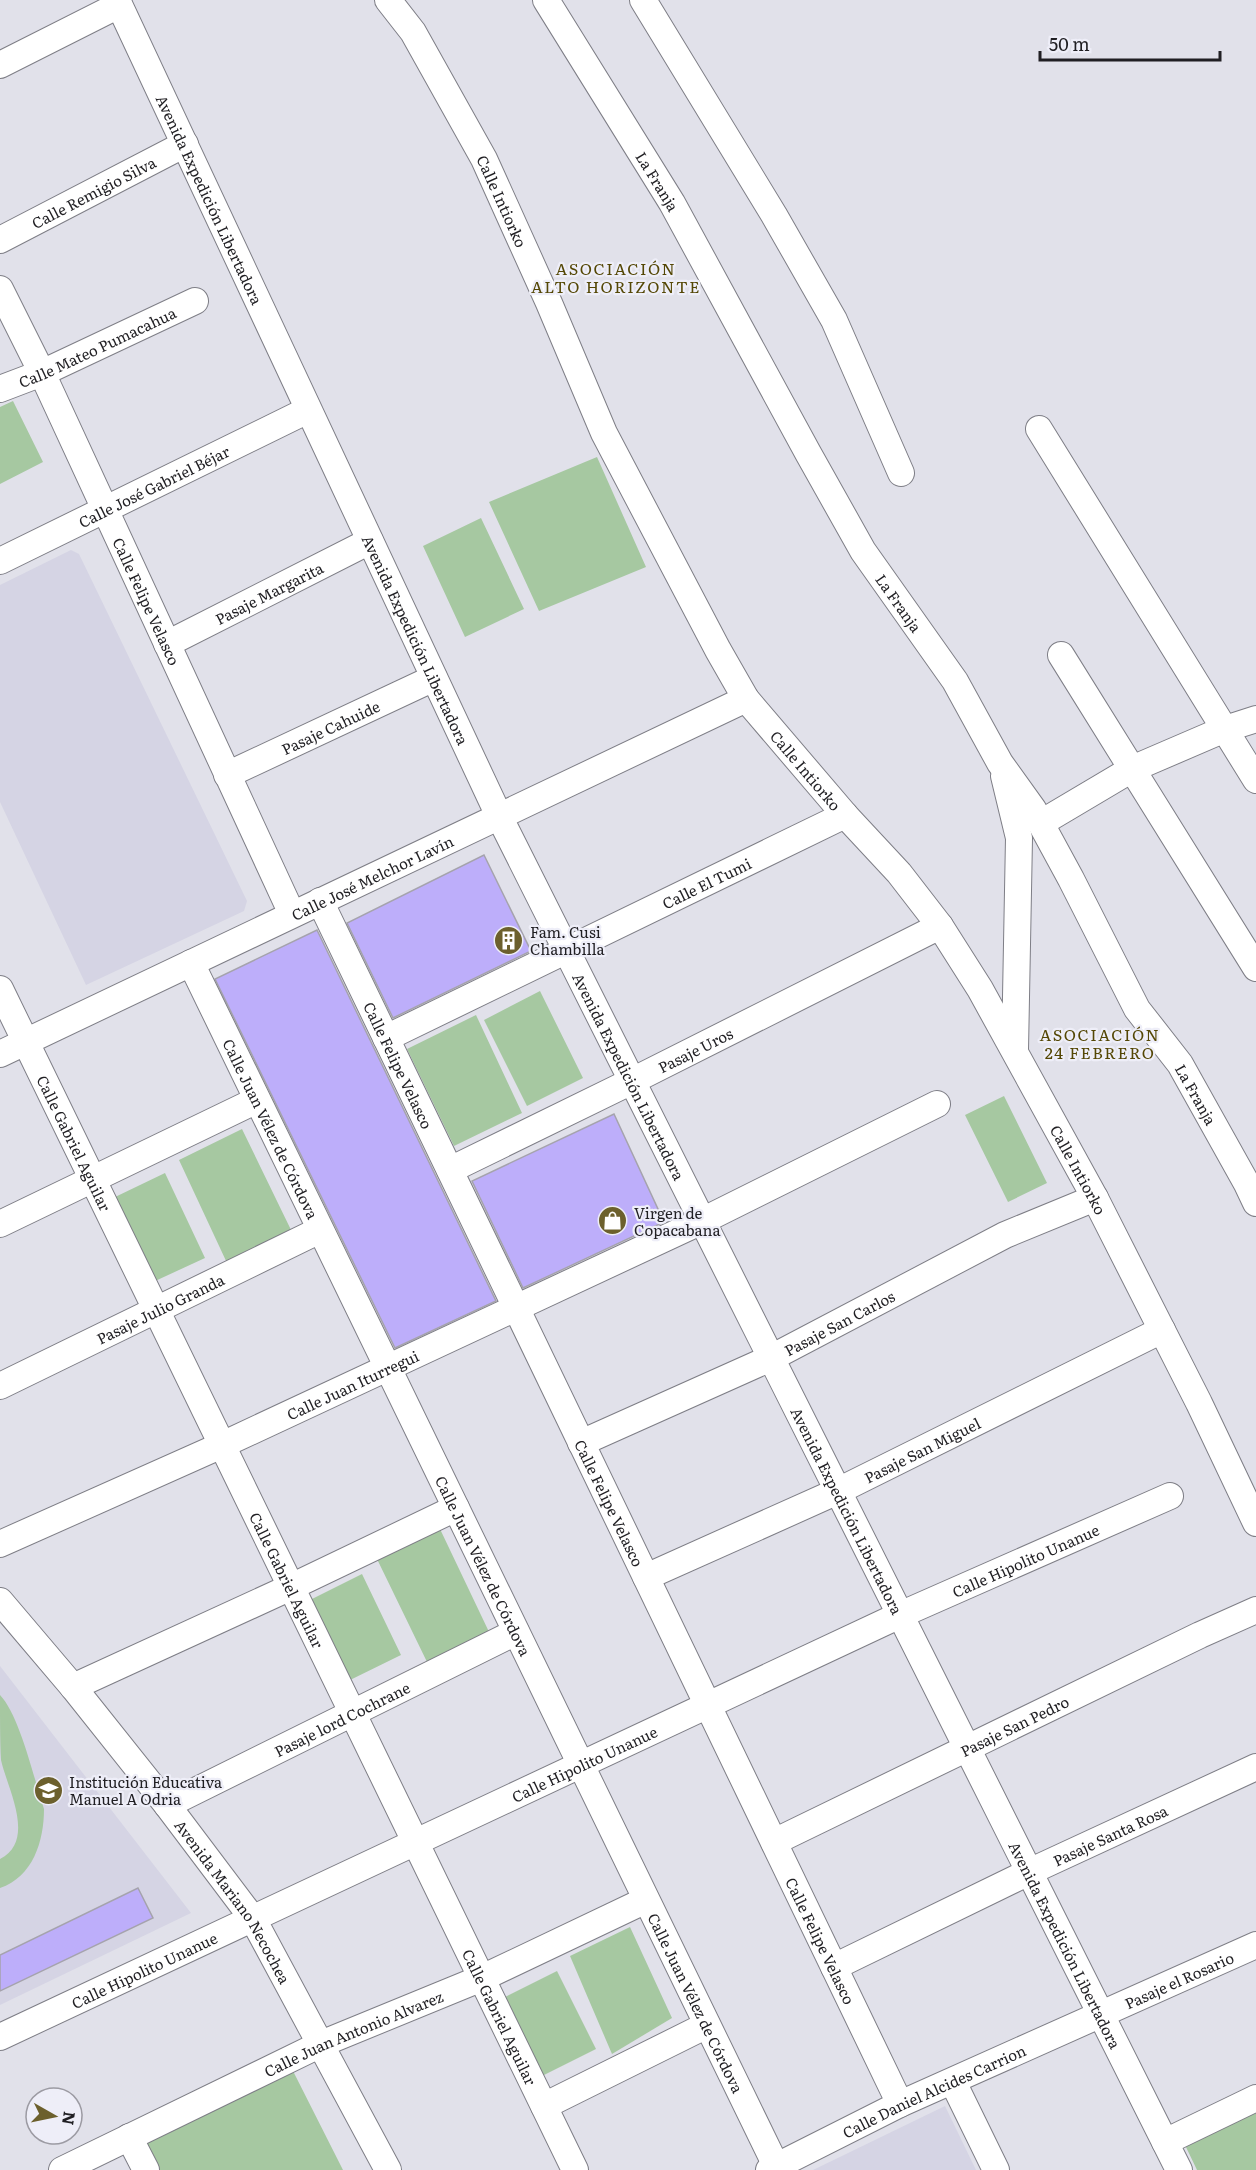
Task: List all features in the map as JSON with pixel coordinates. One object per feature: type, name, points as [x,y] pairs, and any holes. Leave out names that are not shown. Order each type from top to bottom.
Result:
[{"type":"street","name":"Calle Intiorko","points":[[388,0],[413,32],[484,159],[604,433],[671,563],[746,699],[899,873],[940,926],[980,989],[1095,1198],[1256,1523]]},
{"type":"street","name":"La Franja","points":[[546,0],[672,203],[863,551],[955,681],[1000,763],[1041,823],[1137,1009],[1180,1064],[1256,1203]]},
{"type":"street","points":[[644,0],[768,204],[834,320],[901,473]]},
{"type":"street","points":[[0,66],[118,2]]},
{"type":"street","name":"Avenida Expedición Libertadora","points":[[118,2],[499,816],[1179,2170]]},
{"type":"street","name":"Calle Remigio Silva","points":[[0,240],[185,144]]},
{"type":"street","name":"Calle Felipe Velasco","points":[[0,289],[42,373],[292,914]]},
{"type":"street","name":"Calle Mateo Pumacahua","points":[[0,389],[42,373],[195,301]]},
{"type":"street","name":"Calle José Gabriel Béjar","points":[[0,561],[308,410]]},
{"type":"street","points":[[1039,429],[1256,780]]},
{"type":"street","name":"Pasaje Margarita","points":[[167,644],[370,541]]},
{"type":"street","points":[[1061,655],[1256,968]]},
{"type":"street","name":"Pasaje Cahuide","points":[[228,775],[434,678]]},
{"type":"street","name":"Calle José Melchor Lavín","points":[[0,1054],[746,699]]},
{"type":"street","points":[[1041,823],[1132,769],[1225,729],[1256,719]]},
{"type":"street","points":[[1000,763],[1018,838],[1015,1050]]},
{"type":"street","name":"Calle El Tumi","points":[[386,1038],[845,814]]},
{"type":"street","name":"Calle Felipe Velasco","points":[[320,901],[900,2104]]},
{"type":"street","name":"Pasaje Uros","points":[[450,1170],[940,926]]},
{"type":"street","name":"Calle Juan Vélez de Córdova","points":[[190,963],[707,2025],[774,2169]]},
{"type":"street","name":"Calle Gabriel Aguilar","points":[[0,989],[575,2170]]},
{"type":"street","points":[[0,1224],[257,1100]]},
{"type":"street","name":"Calle Juan Iturregui","points":[[0,1544],[222,1445],[702,1221],[937,1104]]},
{"type":"street","name":"Pasaje San Carlos","points":[[582,1443],[771,1358],[1005,1235],[1095,1198]]},
{"type":"street","name":"Pasaje Julio Granda","points":[[0,1386],[320,1230]]},
{"type":"street","name":"Pasaje San Miguel","points":[[646,1577],[838,1491],[1162,1330]]},
{"type":"street","name":"Calle Hipolito Unanue","points":[[0,2037],[900,1615],[1170,1496]]},
{"type":"street","points":[[74,1687],[456,1508]]},
{"type":"street","name":"Avenida Mariano Necochea","points":[[0,1601],[74,1687],[253,1918],[388,2170]]},
{"type":"street","name":"Pasaje San Pedro","points":[[774,1842],[966,1747],[1256,1610]]},
{"type":"street","name":"Pasaje lord Cochrane","points":[[167,1805],[516,1632]]},
{"type":"street","name":"Pasaje Santa Rosa","points":[[834,1967],[1029,1872],[1256,1767]]},
{"type":"street","name":"Calle Juan Antonio Alvarez","points":[[62,2170],[321,2044],[482,1978],[646,1900]]},
{"type":"street","name":"Pasaje el Rosario","points":[[1101,2015],[1256,1945]]},
{"type":"street","name":"Calle Daniel Alcides Carrion","points":[[774,2169],[900,2104],[1101,2015]]},
{"type":"street","points":[[544,2106],[707,2025]]},
{"type":"street","points":[[953,2082],[996,2170]]},
{"type":"street","points":[[1165,2142],[1256,2098]]},
{"type":"street","points":[[129,2137],[146,2170]]},
{"type":"shaded area","points":[[71,550],[79,554],[247,901],[244,911],[86,985],[0,802],[0,585]]},
{"type":"shaded area","name":"Institución Educativa Manuel A Odria","points":[[0,1666],[191,1913],[0,2005]]},
{"type":"shaded area","points":[[945,2106],[976,2170],[813,2170]]},
{"type":"green space","points":[[13,401],[43,462],[0,484],[0,407]]},
{"type":"green space","points":[[597,457],[646,567],[539,611],[489,502]]},
{"type":"green space","points":[[481,518],[524,609],[465,637],[423,546]]},
{"type":"green space","points":[[540,991],[583,1078],[527,1106],[484,1020]]},
{"type":"green space","points":[[476,1015],[522,1113],[454,1146],[407,1049]]},
{"type":"green space","points":[[1004,1096],[1047,1183],[1008,1202],[965,1115]]},
{"type":"green space","points":[[242,1129],[292,1232],[227,1263],[179,1160]]},
{"type":"green space","points":[[165,1173],[205,1258],[153,1282],[113,1198]]},
{"type":"green space","points":[[440,1529],[490,1634],[428,1664],[377,1559]]},
{"type":"green space","points":[[362,1574],[401,1655],[346,1682],[308,1601]]},
{"type":"green space","points":[[0,1695],[14,1717],[20,1732],[44,1809],[39,1845],[28,1867],[21,1876],[0,1888],[0,1859],[11,1850],[17,1839],[18,1827],[17,1813],[1,1760]]},
{"type":"green space","points":[[630,1927],[672,2018],[612,2054],[570,1956]]},
{"type":"green space","points":[[557,1971],[596,2049],[542,2076],[503,1998]]},
{"type":"green space","points":[[293,2071],[343,2170],[160,2170],[146,2142]]},
{"type":"green space","points":[[1256,2110],[1256,2170],[1197,2170],[1185,2145]]},
{"type":"building","points":[[484,855],[531,951],[393,1018],[347,923]]},
{"type":"building","points":[[317,930],[496,1301],[395,1348],[215,979]]},
{"type":"building","points":[[614,1114],[664,1222],[523,1288],[472,1181]]},
{"type":"building","points":[[138,1888],[153,1918],[0,1991],[0,1955]]},
{"type":"place","name":"Fam. Cusi Chambilla","points":[[509,940]]},
{"type":"place","name":"Virgen de Copacabana","points":[[613,1221]]},
{"type":"place","name":"Institución Educativa Manuel A Odria","points":[[48,1790]]},
{"type":"district","name":"ASOCIACIÓN ALTO HORIZONTE","points":[[616,277]]},
{"type":"district","name":"ASOCIACIÓN 24 FEBRERO","points":[[1100,1043]]}]
